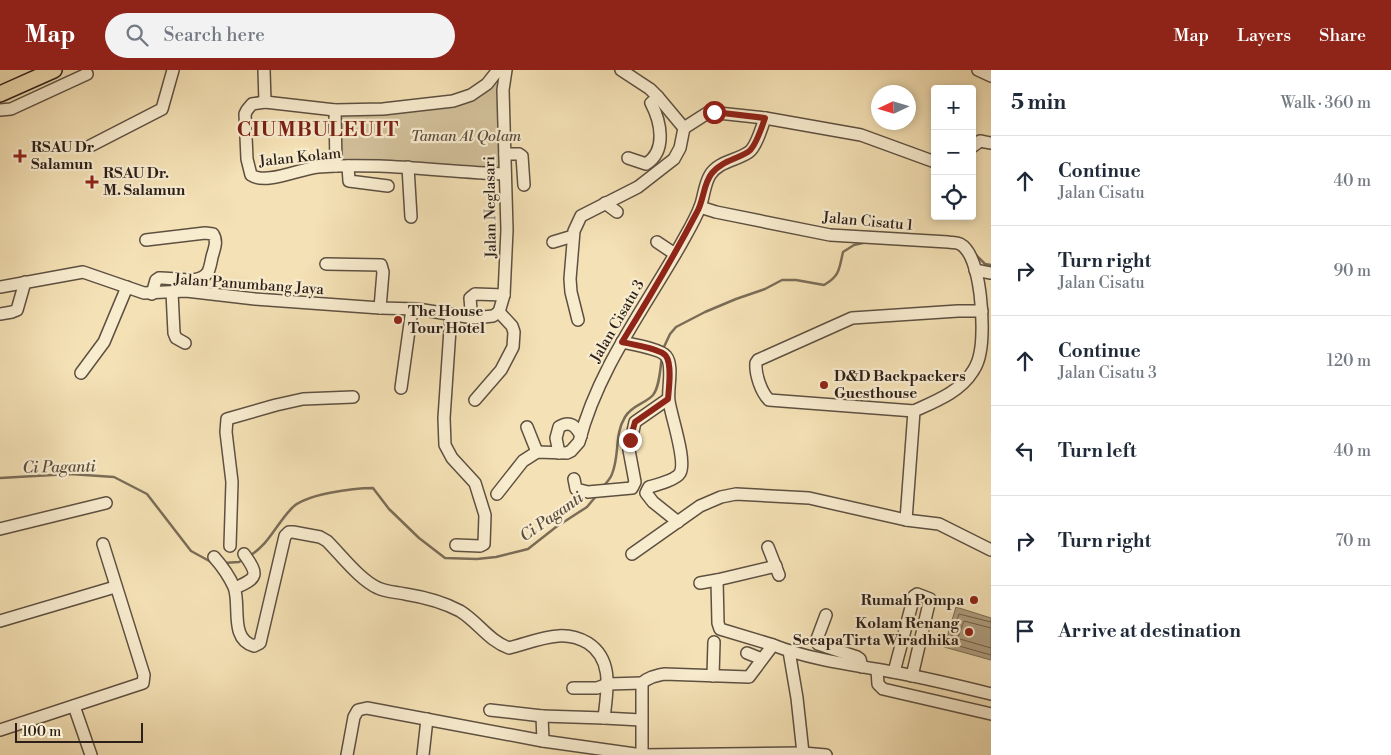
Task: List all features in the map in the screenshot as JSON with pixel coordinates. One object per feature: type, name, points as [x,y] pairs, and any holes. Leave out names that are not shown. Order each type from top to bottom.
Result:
[{"type":"main road","points":[[1,104],[54,70]]},
{"type":"street","points":[[90,146],[162,109],[165,104],[173,70]]},
{"type":"street","points":[[264,70],[265,102],[335,110],[383,108],[453,101],[471,95],[487,84],[498,70]]},
{"type":"street","name":"Jalan Neglasari","points":[[499,312],[504,295],[507,230],[503,90],[506,70]]},
{"type":"street","points":[[621,70],[658,96],[684,128]]},
{"type":"street","points":[[978,70],[991,76]]},
{"type":"street","points":[[1,104],[11,109],[87,74]]},
{"type":"street","points":[[628,158],[646,164],[652,160],[658,148],[660,128],[657,115],[651,103],[658,96]]},
{"type":"street","name":"Jalan Kolam","points":[[265,102],[252,104],[245,114],[247,160],[251,175],[257,179],[266,179],[310,168],[342,166],[408,167],[458,173],[505,174]]},
{"type":"street","points":[[335,110],[342,166],[349,181],[388,186]]},
{"type":"street","points":[[578,320],[571,292],[570,279],[573,236],[581,216],[638,187],[674,159],[680,148],[684,128],[709,112],[765,118],[861,135],[931,161]]},
{"type":"street","name":"Jalan Cisatu 3","points":[[559,453],[572,451],[579,442],[604,374],[675,254],[700,207],[703,192],[710,176],[716,168],[725,162],[750,151],[762,129],[765,118]]},
{"type":"street","points":[[976,144],[980,141],[991,143]]},
{"type":"street","points":[[505,154],[519,154],[522,156],[524,185]]},
{"type":"street","points":[[408,167],[410,217]]},
{"type":"street","points":[[605,203],[617,212]]},
{"type":"street","name":"Jalan Cisatu 1","points":[[700,207],[716,212],[830,235],[962,246],[975,270],[979,282],[982,311],[981,352],[973,371],[958,388],[914,411]]},
{"type":"street","points":[[146,240],[205,233],[213,234],[216,242],[208,272],[204,276],[200,279],[190,280],[159,278],[156,280],[152,294]]},
{"type":"street","points":[[553,242],[573,236]]},
{"type":"street","points":[[657,242],[675,254]]},
{"type":"street","points":[[326,264],[381,265],[383,272],[380,308]]},
{"type":"street","points":[[975,270],[991,274]]},
{"type":"street","name":"Jalan Panumbang Jaya","points":[[0,287],[83,272],[152,294],[186,291],[255,299],[412,309],[474,318],[493,316],[499,312]]},
{"type":"street","points":[[0,314],[17,310],[25,282]]},
{"type":"street","points":[[979,282],[991,282]]},
{"type":"street","points":[[82,373],[104,342],[127,287]]},
{"type":"street","points":[[172,292],[174,333],[176,338],[185,343]]},
{"type":"street","points":[[471,310],[470,298],[475,294],[504,295]]},
{"type":"street","points":[[401,388],[412,309]]},
{"type":"street","points":[[906,520],[914,411],[769,400],[765,397],[756,372],[756,362],[852,318],[982,311]]},
{"type":"street","points":[[475,400],[501,370],[513,347],[514,332],[512,326],[499,312]]},
{"type":"street","points":[[450,314],[444,418],[445,445],[452,458],[474,483],[485,515],[484,544],[480,546],[456,545]]},
{"type":"street","points":[[622,342],[664,354],[669,364],[668,399],[680,450],[680,473],[676,477],[649,487],[646,493],[653,502],[678,522]]},
{"type":"street","points":[[230,546],[232,482],[226,419],[276,404],[303,399],[354,397]]},
{"type":"street","points":[[574,479],[576,489],[584,492],[631,488],[634,486],[629,450],[635,422],[668,399]]},
{"type":"street","points":[[497,494],[523,461],[537,452],[559,453],[556,438],[559,427],[566,424],[573,425],[581,436]]},
{"type":"street","points":[[527,427],[537,452]]},
{"type":"street","points":[[632,554],[710,501],[736,494],[809,498],[906,520],[939,524],[991,550]]},
{"type":"street","points":[[0,529],[106,503]]},
{"type":"street","points":[[214,558],[223,568],[235,588],[239,632],[248,644],[254,646],[260,643],[285,536],[289,532],[293,532],[320,537],[327,541],[368,583],[380,589],[428,598],[459,611],[501,645],[509,648],[558,636],[574,637],[593,646],[605,662],[608,684],[604,718]]},
{"type":"street","points":[[0,730],[141,685],[144,681],[103,544]]},
{"type":"street","points":[[700,583],[777,571],[768,547]]},
{"type":"street","points":[[235,588],[253,579],[255,570],[247,558]]},
{"type":"street","points":[[717,580],[718,623],[720,629],[788,651],[991,694]]},
{"type":"street","points":[[0,621],[115,587]]},
{"type":"street","points":[[894,672],[914,596],[917,594],[930,599],[912,676]]},
{"type":"street","points":[[826,615],[817,639],[818,644],[857,657],[862,667]]},
{"type":"street","points":[[713,676],[714,642]]},
{"type":"street","points":[[573,688],[597,688],[608,684],[642,683],[651,676],[664,674],[750,676],[773,645]]},
{"type":"street","points":[[788,651],[797,698],[803,753]]},
{"type":"street","points":[[747,653],[762,659]]},
{"type":"street","points":[[877,670],[877,682],[883,689],[991,714]]},
{"type":"street","points":[[642,683],[642,755]]},
{"type":"street","points":[[74,706],[91,755]]},
{"type":"street","points":[[348,755],[354,717],[358,710],[367,708],[543,740],[642,755],[803,753],[826,755]]},
{"type":"street","points":[[490,710],[542,716],[641,720]]},
{"type":"street","points":[[542,716],[543,740]]},
{"type":"street","points":[[423,755],[427,719]]},
{"type":"green space","name":"Taman Al Qolam","points":[[506,70],[505,174],[336,166],[335,110],[453,101]]},
{"type":"water","name":"Kolam Renang SecapaTirta Wiradhika","points":[[956,607],[991,618],[991,660],[944,647]]},
{"type":"waterway","name":"Ci Paganti","points":[[663,349],[670,334],[676,327],[705,312],[765,289],[782,280],[796,280],[824,285],[836,275],[843,252],[854,245],[867,242]]},
{"type":"waterway","name":"Ci Paganti","points":[[975,254],[985,264],[991,265]]},
{"type":"waterway","name":"Ci Paganti","points":[[603,487],[611,477],[616,460],[619,431],[625,417],[631,410],[653,395],[658,382],[662,357]]},
{"type":"waterway","name":"Ci Paganti","points":[[0,478],[70,474],[114,477],[147,494],[191,551],[213,563]]},
{"type":"waterway","name":"Ci Paganti","points":[[249,556],[262,546],[286,514],[298,503],[330,493],[373,488],[389,509],[419,538],[445,558],[477,559],[496,557],[528,549],[556,527],[587,507],[597,495]]},
{"type":"waterway","name":"Ci Paganti","points":[[223,563],[239,562],[244,559]]},
{"type":"place","name":"RSAU Dr Salamun","points":[[20,156]]},
{"type":"place","name":"RSAU Dr. M. Salamun","points":[[92,182]]},
{"type":"place","name":"The House Tour Hotel","points":[[398,320]]},
{"type":"place","name":"D&D Backpackers Guesthouse","points":[[824,385]]},
{"type":"place","name":"Rumah Pompa","points":[[974,600]]},
{"type":"place","name":"Kolam Renang SecapaTirta Wiradhika","points":[[969,632]]},
{"type":"district","name":"CIUMBULEUIT","points":[[318,129]]},
{"type":"route","points":[[630,440],[635,422],[668,399],[669,364],[668,358],[662,353],[622,342],[681,244],[700,207],[703,192],[710,176],[716,168],[725,162],[750,151],[762,129],[765,118],[714,112]]}]
